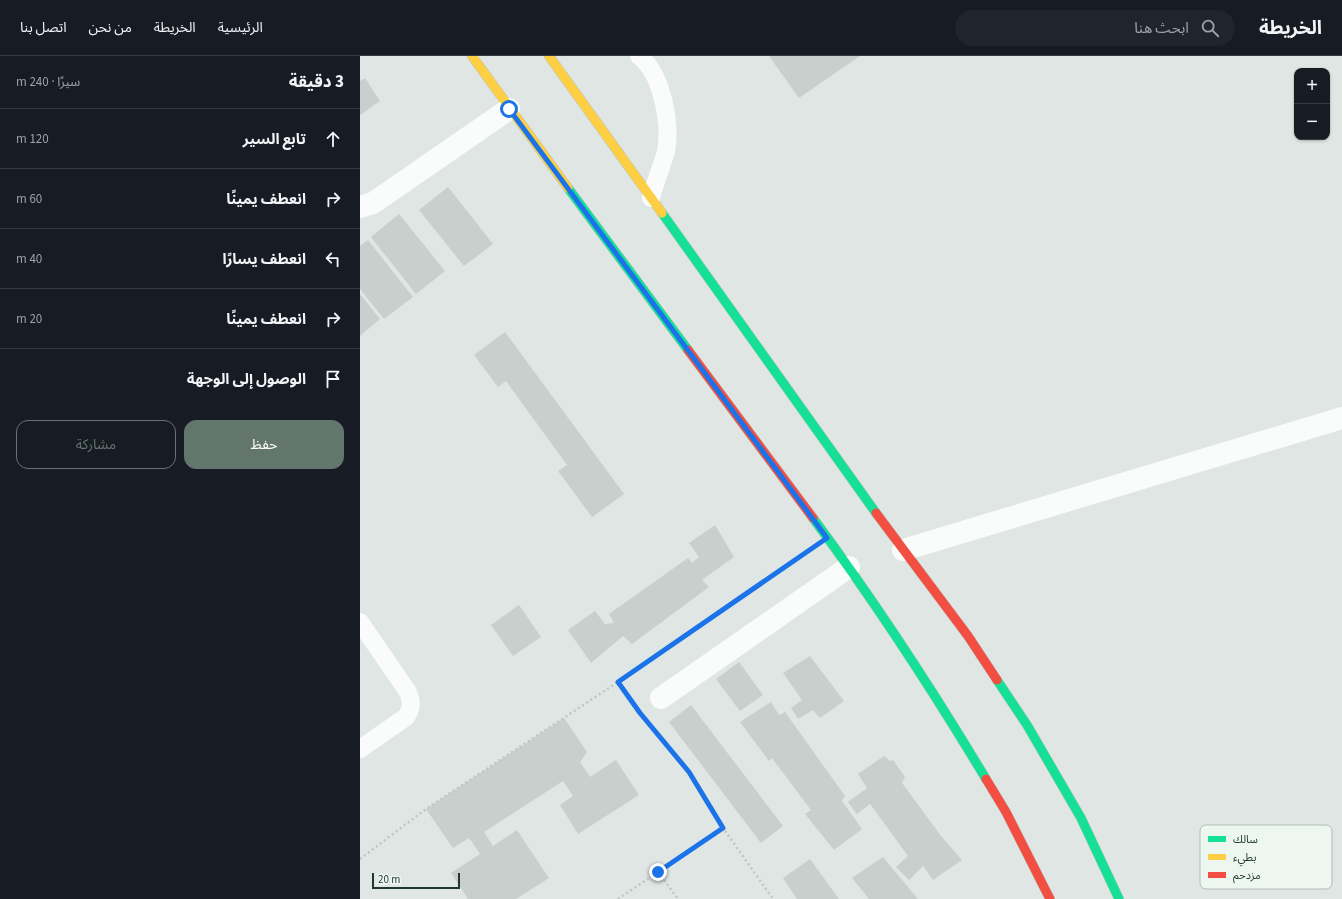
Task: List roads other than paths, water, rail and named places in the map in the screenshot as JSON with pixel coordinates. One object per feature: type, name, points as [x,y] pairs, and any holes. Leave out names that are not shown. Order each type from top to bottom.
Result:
[{"type":"street","points":[[472,56],[509,109],[849,567],[931,688],[1006,812],[1050,899]]},
{"type":"street","points":[[549,56],[903,550],[968,636],[1027,725],[1081,818],[1119,899]]},
{"type":"street","points":[[360,207],[373,203],[509,109]]},
{"type":"street","points":[[903,550],[1342,418]]},
{"type":"street","points":[[661,698],[849,567]]},
{"type":"lane","points":[[639,56],[646,61],[660,86],[666,121],[666,150],[651,198]]},
{"type":"lane","points":[[360,622],[408,692],[411,701],[411,709],[406,717],[360,749]]}]
